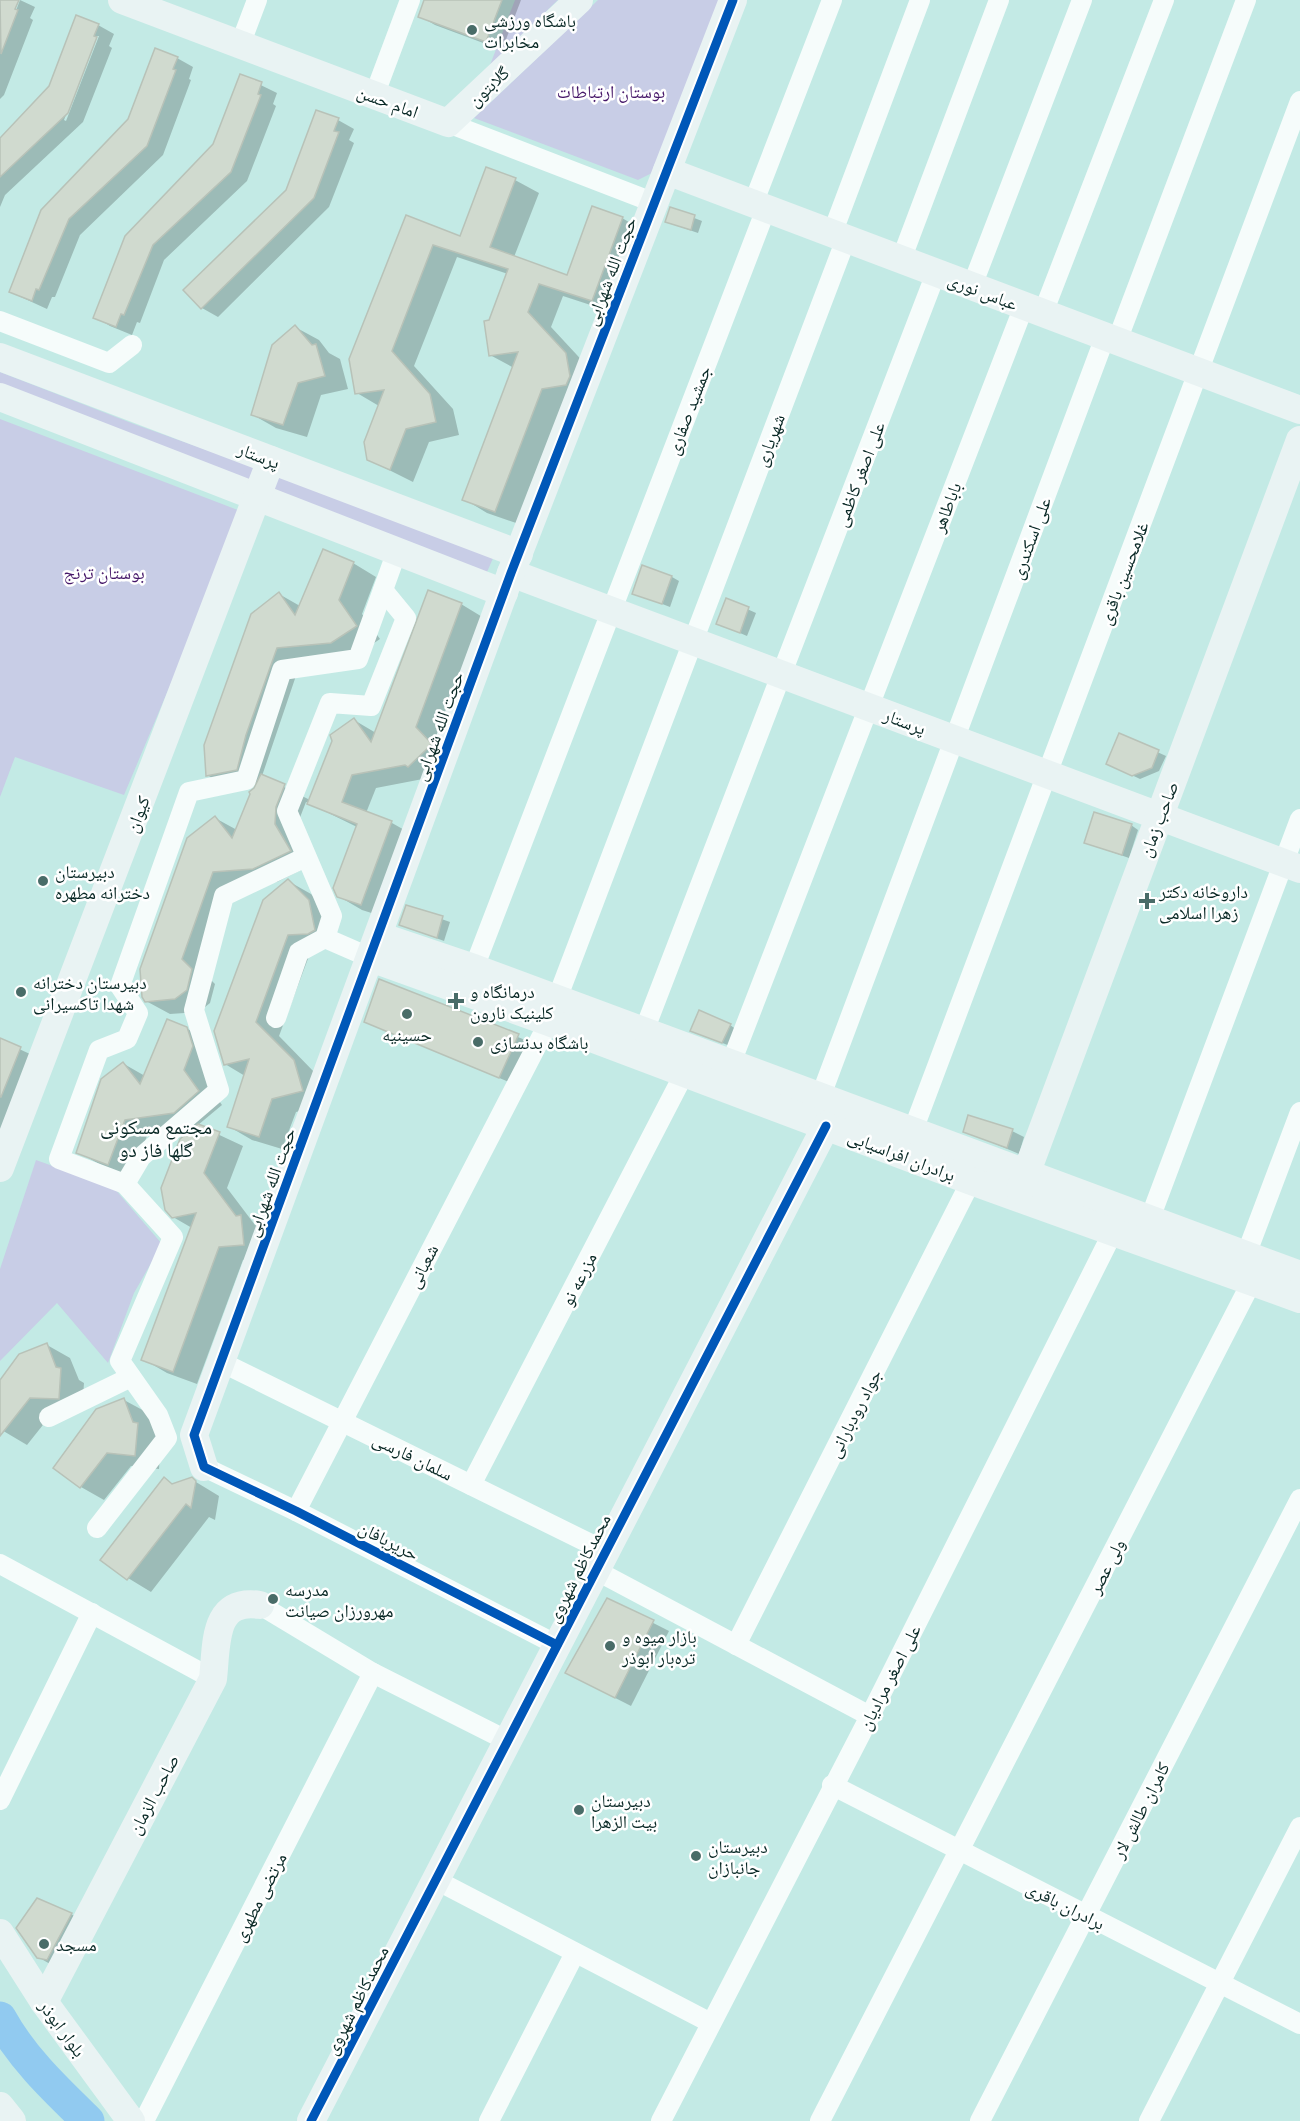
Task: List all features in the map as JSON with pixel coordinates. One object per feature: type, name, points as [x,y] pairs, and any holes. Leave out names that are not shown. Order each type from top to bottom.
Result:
[{"type":"street","name":"امام حسن","points":[[122,0],[655,202]]},
{"type":"street","points":[[240,45],[257,0]]},
{"type":"street","points":[[374,96],[410,0]]},
{"type":"street","name":"گلابتون","points":[[448,123],[579,0]]},
{"type":"street","name":"حجت الله شهرابی","points":[[204,1467],[194,1435],[511,573],[733,0]]},
{"type":"street","name":"جمشید صفاری","points":[[474,968],[610,610],[759,206],[832,0]]},
{"type":"street","name":"شهریاری","points":[[553,1010],[693,642],[839,236],[920,0]]},
{"type":"street","points":[[901,260],[999,0]]},
{"type":"street","points":[[972,286],[1082,0]]},
{"type":"street","name":"باباطاهر","points":[[730,1063],[868,707],[1164,0]]},
{"type":"street","name":"علی اسکندری","points":[[820,1098],[955,740],[1246,0]]},
{"type":"street","name":"غلامحسین باقری","points":[[912,1133],[1300,101]]},
{"type":"street","name":"عباس نوری","points":[[667,171],[1300,410]]},
{"type":"street","name":"علی اصغر کاظمی","points":[[644,1031],[936,273]]},
{"type":"street","points":[[0,321],[109,363],[132,345]]},
{"type":"street","name":"پرستار","points":[[0,357],[272,460],[511,573],[1292,866]]},
{"type":"street","name":"پرستار","points":[[0,397],[397,551],[511,573]]},
{"type":"street","name":"صاحب زمان","points":[[1021,1185],[1300,440]]},
{"type":"street","name":"کیوان","points":[[0,1168],[272,460]]},
{"type":"street","points":[[97,1528],[167,1438],[158,1415],[120,1361],[173,1237],[125,1184],[59,1159],[99,1050],[127,1039],[138,1013],[120,986],[189,792],[246,780],[282,670],[358,659],[397,551]]},
{"type":"street","points":[[325,938],[332,916],[287,811],[330,703],[371,706],[406,618],[383,590]]},
{"type":"street","points":[[1149,1221],[1292,866],[1300,819]]},
{"type":"street","points":[[125,1184],[141,1157],[219,1090],[194,1010],[224,896],[306,857]]},
{"type":"street","points":[[276,1018],[299,952],[325,938],[375,947]]},
{"type":"street","name":"برادران افراسیابی","points":[[375,947],[474,968],[553,1010],[684,1074],[971,1181],[1021,1185],[1149,1221],[1249,1268],[1300,1299]]},
{"type":"street","name":"برادران افراسیابی","points":[[375,947],[553,1010],[644,1031],[912,1133],[1113,1232],[1249,1268],[1300,1275]]},
{"type":"street","name":"شعبانی","points":[[296,1511],[553,1010]]},
{"type":"street","name":"مزرعه نو","points":[[471,1485],[684,1074]]},
{"type":"street","name":"ولی عصر","points":[[820,2121],[959,1850],[1249,1268],[1300,1112]]},
{"type":"street","name":"محمدکاظم شهروی","points":[[311,2121],[826,1126]]},
{"type":"street","name":"جواد رودبارانی","points":[[736,1645],[971,1181]]},
{"type":"street","name":"علی اصغر مرادیان","points":[[661,2121],[832,1785],[870,1716],[1113,1232]]},
{"type":"street","name":"سلمان فارسی","points":[[221,1362],[471,1485],[601,1561],[736,1645],[870,1716]]},
{"type":"street","points":[[49,1417],[131,1377]]},
{"type":"street","name":"حریربافان","points":[[204,1467],[296,1511],[557,1645]]},
{"type":"street","name":"کامران طالش لار","points":[[980,2121],[1300,1499]]},
{"type":"street","points":[[0,1564],[213,1679]]},
{"type":"street","name":"صاحب الزمان","points":[[44,2002],[213,1679],[220,1625],[230,1608],[244,1603],[260,1605]]},
{"type":"street","points":[[260,1605],[373,1673],[508,1741]]},
{"type":"street","points":[[0,1800],[92,1613]]},
{"type":"street","name":"مرتضی مطهری","points":[[144,2121],[373,1673]]},
{"type":"street","name":"برادران باقری","points":[[832,1785],[1300,2024]]},
{"type":"street","points":[[1149,2121],[1300,1827]]},
{"type":"street","points":[[436,1880],[711,2023]]},
{"type":"street","name":"بلوار ابوذر","points":[[0,1933],[44,2002],[132,2121]]},
{"type":"street","points":[[489,2121],[575,1953]]},
{"type":"green space","points":[[515,0],[558,0],[490,65]]},
{"type":"green space","name":"بوستان ارتباطات","points":[[598,0],[726,0],[660,169],[638,180],[474,118]]},
{"type":"green space","points":[[0,372],[134,424],[257,468],[249,484],[0,389]]},
{"type":"green space","name":"بوستان ترنج","points":[[0,419],[243,512],[124,795],[15,757],[0,797]]},
{"type":"green space","points":[[277,475],[494,556],[487,572],[271,491]]},
{"type":"green space","points":[[36,1160],[114,1188],[162,1244],[134,1293],[108,1363],[57,1303],[0,1361],[0,1269]]},
{"type":"building","points":[[0,0],[19,0],[15,9],[18,10],[1,54]]},
{"type":"building","name":"باشگاه ورزشی مخابرات","points":[[424,0],[502,0],[486,42],[418,17]]},
{"type":"building","points":[[76,15],[99,24],[94,36],[97,37],[68,113],[0,177],[0,138],[49,86]]},
{"type":"building","points":[[155,48],[178,57],[173,69],[176,70],[147,146],[69,219],[39,290],[36,289],[32,301],[9,292],[41,210],[128,119]]},
{"type":"building","points":[[240,74],[262,82],[258,94],[261,95],[231,172],[153,245],[124,315],[121,314],[116,327],[93,318],[125,236],[213,144]]},
{"type":"building","points":[[316,110],[339,118],[334,131],[339,132],[314,198],[201,309],[183,290],[286,190]]},
{"type":"building","points":[[486,167],[516,178],[490,247],[567,275],[592,206],[623,217],[592,301],[539,284],[528,312],[566,353],[570,376],[566,385],[542,389],[495,512],[462,500],[518,352],[489,356],[484,321],[489,320],[508,269],[433,245],[392,351],[430,394],[436,422],[406,429],[390,470],[367,460],[364,442],[384,390],[355,394],[349,359],[406,215],[460,236]]},
{"type":"building","points":[[670,207],[695,215],[691,230],[665,222]]},
{"type":"building","points":[[295,325],[312,345],[316,344],[325,376],[298,383],[283,425],[251,415],[272,345]]},
{"type":"building","points":[[323,549],[354,562],[339,600],[357,626],[331,643],[277,648],[246,735],[237,770],[206,776],[204,745],[251,614],[279,592],[295,615]]},
{"type":"building","points":[[642,565],[672,576],[662,604],[632,594]]},
{"type":"building","points":[[428,590],[462,603],[416,727],[431,743],[408,767],[405,765],[352,775],[342,802],[392,821],[361,905],[337,897],[333,888],[357,824],[307,804],[332,741],[330,735],[354,718],[371,742]]},
{"type":"building","points":[[726,598],[749,607],[740,633],[716,624]]},
{"type":"building","points":[[1119,733],[1159,750],[1152,768],[1132,776],[1106,764]]},
{"type":"building","points":[[261,774],[285,784],[276,807],[275,824],[291,851],[253,869],[213,872],[182,959],[192,969],[187,990],[175,999],[145,1002],[142,997],[140,969],[187,838],[215,816],[232,838],[249,792],[254,788]]},
{"type":"building","points":[[1094,812],[1132,824],[1122,855],[1084,843]]},
{"type":"building","points":[[288,879],[309,900],[315,930],[308,934],[288,935],[256,1022],[294,1060],[303,1091],[272,1099],[259,1137],[227,1127],[249,1059],[224,1065],[214,1031],[263,900]]},
{"type":"building","points":[[406,905],[443,916],[437,938],[399,925]]},
{"type":"building","points":[[379,979],[519,1034],[499,1078],[364,1022]]},
{"type":"building","points":[[699,1010],[731,1024],[722,1043],[690,1031]]},
{"type":"building","points":[[167,1019],[187,1027],[193,1046],[184,1070],[199,1091],[174,1113],[125,1120],[108,1165],[76,1153],[101,1079],[123,1062],[140,1084]]},
{"type":"building","points":[[0,1038],[21,1047],[1,1097],[0,1097]]},
{"type":"building","points":[[968,1115],[1013,1129],[1007,1148],[963,1132]]},
{"type":"building","points":[[198,1124],[220,1132],[204,1173],[236,1216],[241,1215],[244,1245],[219,1247],[173,1372],[141,1360],[196,1213],[172,1218],[165,1210],[161,1188],[180,1139]]},
{"type":"building","points":[[47,1343],[56,1367],[61,1368],[59,1399],[30,1398],[0,1436],[0,1380],[19,1354]]},
{"type":"building","points":[[124,1398],[133,1422],[138,1423],[135,1456],[107,1453],[80,1488],[53,1468],[96,1409]]},
{"type":"building","points":[[164,1477],[172,1484],[192,1477],[196,1481],[191,1508],[186,1504],[127,1580],[100,1560]]},
{"type":"building","name":"بازار میوه و تره‌بار ابوذر","points":[[607,1598],[654,1620],[615,1698],[565,1673]]},
{"type":"building","name":"مسجد","points":[[37,1898],[72,1913],[47,1960],[37,1958],[16,1928]]},
{"type":"waterway","points":[[0,2018],[29,2060],[88,2121]]},
{"type":"cycle path","points":[[557,1645],[296,1511],[204,1467],[194,1435],[511,573],[733,0]]},
{"type":"cycle path","points":[[311,2121],[826,1126]]},
{"type":"place","name":"باشگاه ورزشی مخابرات","points":[[472,30]]},
{"type":"place","name":"دبیرستان دخترانه مطهره","points":[[43,881]]},
{"type":"place","name":"داروخانه دکتر زهرا اسلامی","points":[[1147,901]]},
{"type":"place","name":"دبیرستان دخترانه شهدا تاکسیرانی","points":[[21,992]]},
{"type":"place","name":"درمانگاه و کلینیک نارون","points":[[456,1001]]},
{"type":"place","name":"حسینیه","points":[[407,1014]]},
{"type":"place","name":"باشگاه بدنسازی","points":[[478,1042]]},
{"type":"place","name":"مدرسه مهرورزان صیانت","points":[[273,1599]]},
{"type":"place","name":"بازار میوه و تره‌بار ابوذر","points":[[610,1646]]},
{"type":"place","name":"دبیرستان بیت الزهرا","points":[[579,1810]]},
{"type":"place","name":"دبیرستان جانبازان","points":[[696,1856]]},
{"type":"place","name":"مسجد","points":[[44,1944]]},
{"type":"district","name":"مجتمع مسکونی گلها فاز دو","points":[[156,1138]]}]
